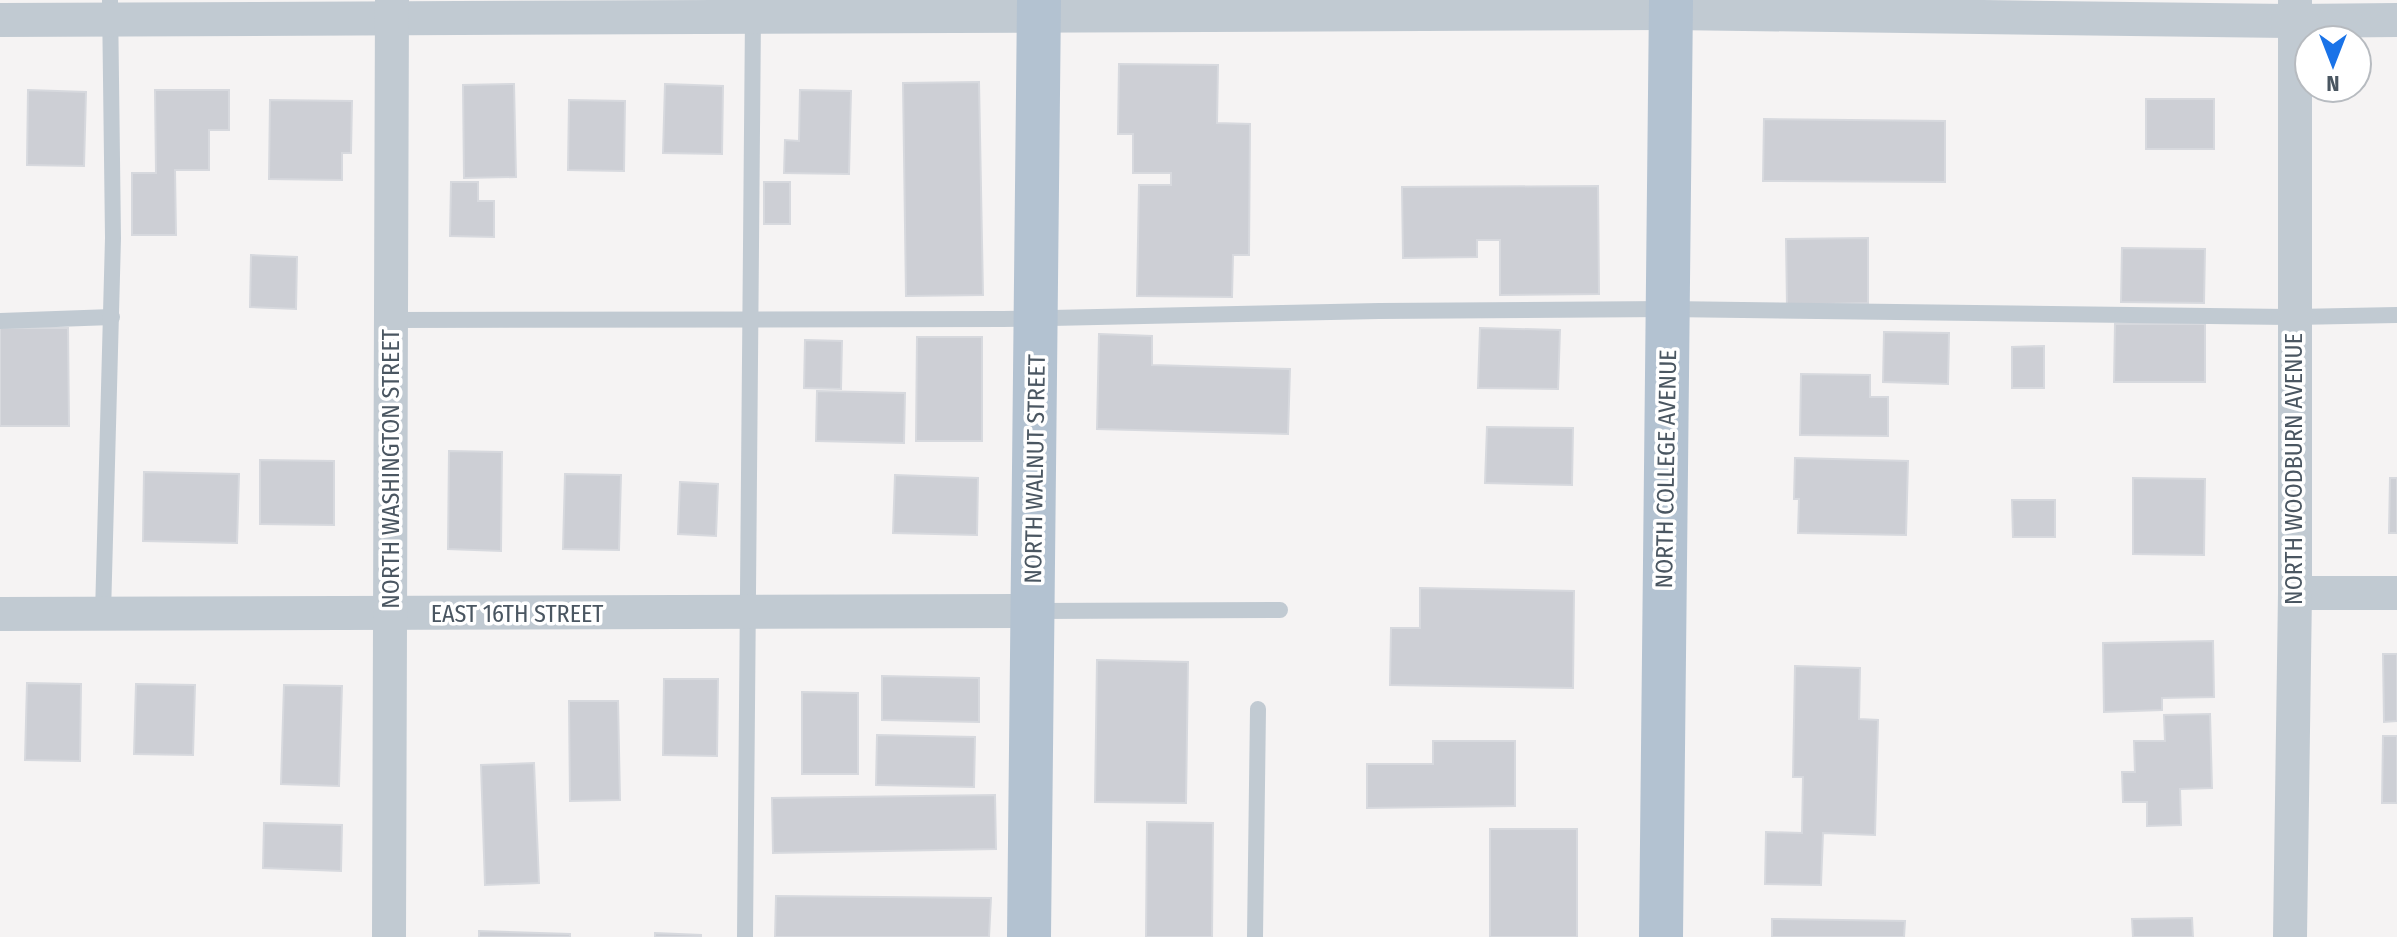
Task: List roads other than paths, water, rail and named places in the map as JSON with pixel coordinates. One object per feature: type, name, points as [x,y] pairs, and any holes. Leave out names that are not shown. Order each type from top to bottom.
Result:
[{"type":"main road","name":"NORTH WALNUT STREET","points":[[1029,937],[1039,7]]},
{"type":"main road","name":"NORTH COLLEGE AVENUE","points":[[1661,937],[1671,7]]},
{"type":"street","points":[[0,20],[110,10],[1671,7],[2295,11],[2397,20]]},
{"type":"street","name":"NORTH WASHINGTON STREET","points":[[389,937],[392,9]]},
{"type":"street","name":"NORTH WOODBURN AVENUE","points":[[2290,937],[2295,593],[2295,11]]},
{"type":"street","points":[[2295,593],[2397,593]]},
{"type":"street","name":"EAST 16TH STREET","points":[[0,614],[1033,611]]},
{"type":"lane","points":[[745,937],[753,8]]},
{"type":"lane","points":[[103,614],[112,317],[110,10]]},
{"type":"lane","points":[[391,320],[1037,318],[1668,309],[2295,317],[2397,315]]},
{"type":"lane","points":[[0,321],[112,317]]},
{"type":"lane","points":[[1033,611],[1280,610]]},
{"type":"lane","points":[[1255,937],[1258,709]]}]
